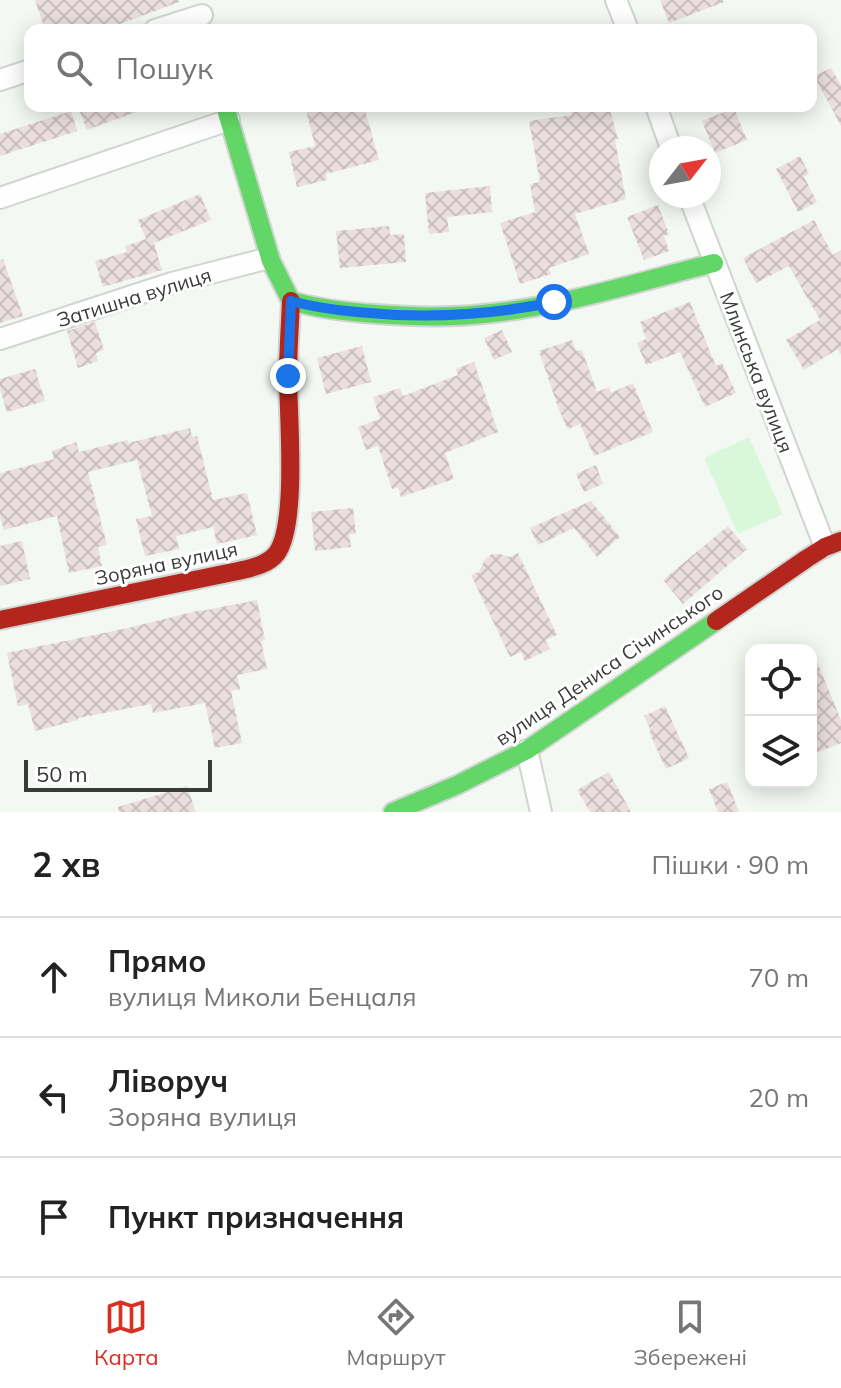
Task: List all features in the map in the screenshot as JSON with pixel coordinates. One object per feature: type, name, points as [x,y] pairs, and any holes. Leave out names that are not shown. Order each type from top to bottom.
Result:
[{"type":"street","points":[[616,0],[626,24]]},
{"type":"street","points":[[174,24],[203,15]]},
{"type":"street","points":[[0,80],[24,72]]},
{"type":"street","points":[[658,112],[667,136]]},
{"type":"street","points":[[0,198],[227,113],[269,258],[278,281],[291,301],[312,307],[399,316],[458,316],[509,311],[714,263]]},
{"type":"street","name":"Млинська вулиця","points":[[693,208],[833,544]]},
{"type":"street","name":"Затишна вулиця","points":[[0,339],[172,283],[269,258]]},
{"type":"street","name":"Зоряна вулиця","points":[[0,620],[238,571],[266,562],[277,553],[285,533],[290,473],[288,376],[291,301]]},
{"type":"street","name":"вулиця Дениса Січинського","points":[[393,812],[527,750],[833,544]]},
{"type":"street","points":[[527,750],[541,812]]},
{"type":"green space","points":[[749,437],[783,514],[738,534],[704,458]]},
{"type":"building","points":[[35,0],[179,2],[120,24],[43,24]]},
{"type":"building","points":[[660,0],[723,0],[724,2],[669,23]]},
{"type":"building","points":[[831,68],[841,85],[841,126],[817,82],[817,75]]},
{"type":"building","points":[[68,112],[71,112],[77,131],[0,156],[0,134]]},
{"type":"building","points":[[80,112],[136,112],[87,130]]},
{"type":"building","points":[[306,112],[366,112],[379,160],[326,174],[327,180],[297,187],[289,152],[315,146]]},
{"type":"building","points":[[571,112],[611,112],[618,139],[615,140],[626,199],[575,214],[589,254],[549,268],[551,274],[520,284],[500,223],[535,212],[530,184],[540,182],[529,121],[572,115]]},
{"type":"building","points":[[724,112],[736,112],[747,140],[721,151],[721,136],[708,136],[702,121]]},
{"type":"building","points":[[800,156],[809,174],[804,177],[817,202],[798,212],[776,169]]},
{"type":"building","points":[[490,186],[492,212],[447,217],[449,232],[429,234],[425,193]]},
{"type":"building","points":[[200,194],[211,220],[154,243],[162,270],[103,287],[95,261],[127,252],[125,246],[146,239],[138,220]]},
{"type":"building","points":[[659,208],[669,234],[664,236],[669,251],[644,260],[627,217]]},
{"type":"building","points":[[814,220],[833,255],[841,250],[841,355],[838,349],[804,370],[786,340],[820,320],[789,266],[756,283],[743,258]]},
{"type":"building","points":[[389,226],[390,235],[404,234],[406,262],[340,268],[336,231]]},
{"type":"building","points":[[3,259],[23,316],[0,323],[0,260]]},
{"type":"building","points":[[690,302],[716,366],[722,363],[736,393],[705,407],[680,352],[646,365],[637,343],[646,339],[640,322]]},
{"type":"building","points":[[95,322],[104,350],[96,353],[98,361],[78,368],[67,331]]},
{"type":"building","points":[[502,330],[512,352],[494,360],[484,338]]},
{"type":"building","points":[[572,340],[576,351],[582,350],[597,392],[609,387],[611,393],[633,383],[653,432],[594,456],[580,424],[568,429],[539,351]]},
{"type":"building","points":[[362,346],[371,382],[326,394],[317,358]]},
{"type":"building","points":[[474,362],[498,432],[445,453],[454,479],[401,497],[398,487],[392,489],[378,446],[366,450],[358,427],[380,419],[373,397],[400,388],[403,396],[458,375],[456,369]]},
{"type":"building","points":[[35,369],[45,401],[7,412],[0,379]]},
{"type":"building","points":[[190,428],[192,437],[197,436],[213,500],[247,493],[257,535],[217,544],[213,527],[176,536],[179,549],[145,556],[136,519],[152,516],[137,460],[88,472],[107,545],[98,547],[102,566],[69,573],[57,516],[4,530],[0,517],[0,473],[54,459],[52,451],[76,442],[79,452]]},
{"type":"building","points":[[596,465],[603,484],[584,492],[576,474]]},
{"type":"building","points":[[591,501],[620,537],[597,557],[574,528],[538,545],[530,528]]},
{"type":"building","points":[[353,508],[356,534],[349,534],[351,547],[315,551],[311,512]]},
{"type":"building","points":[[728,526],[747,549],[683,604],[663,580]]},
{"type":"building","points":[[22,541],[30,579],[0,586],[0,546]]},
{"type":"building","points":[[518,553],[557,635],[545,640],[550,649],[525,661],[521,652],[510,657],[471,575],[479,572],[485,559],[492,554],[509,557]]},
{"type":"building","points":[[257,600],[267,669],[237,675],[240,689],[231,691],[242,743],[215,748],[205,703],[153,713],[151,704],[78,718],[35,731],[28,704],[18,706],[7,653]]},
{"type":"building","points":[[817,662],[841,720],[841,743],[817,753]]},
{"type":"building","points":[[665,706],[689,758],[666,769],[644,716]]},
{"type":"building","points":[[609,772],[631,812],[590,812],[577,790]]},
{"type":"building","points":[[727,782],[739,812],[718,812],[709,789]]},
{"type":"building","points":[[187,786],[196,812],[119,812],[118,807]]},
{"type":"traffic: fast","points":[[227,112],[271,261],[291,301],[333,310],[376,314],[478,315],[576,298],[714,263]]},
{"type":"traffic: fast","points":[[393,812],[527,750],[716,621]]},
{"type":"traffic: jam","points":[[0,620],[243,570],[259,565],[277,553],[284,538],[290,494],[288,375],[291,301]]},
{"type":"traffic: jam","points":[[716,621],[806,559],[841,541]]},
{"type":"route","points":[[288,376],[291,301],[336,310],[428,317],[509,311],[554,302]]}]
